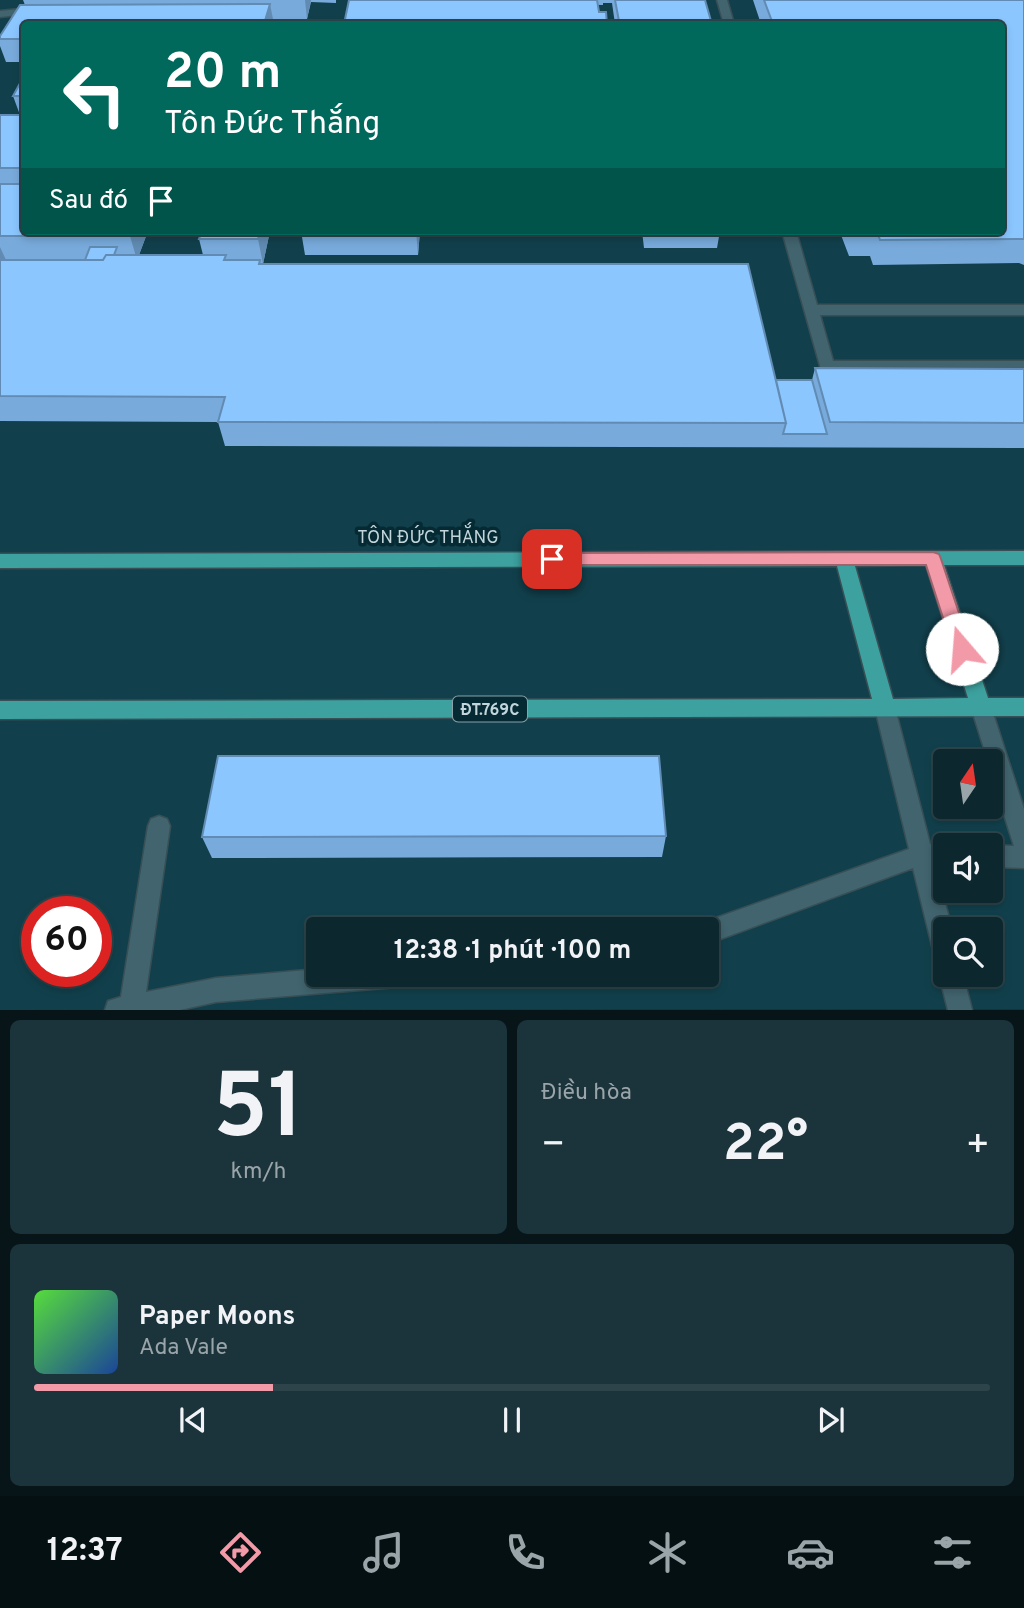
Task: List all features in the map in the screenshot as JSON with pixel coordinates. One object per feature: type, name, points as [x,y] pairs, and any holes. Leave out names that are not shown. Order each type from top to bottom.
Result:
[{"type":"main road","points":[[844,558],[885,708]]},
{"type":"main road","name":"TÔN ĐỨC THẮNG","points":[[0,561],[1024,558]]},
{"type":"main road","points":[[933,559],[981,707]]},
{"type":"main road","name":"ĐT.769C","points":[[0,710],[1024,707]]},
{"type":"street","points":[[0,14],[23,12],[37,0]]},
{"type":"street","points":[[722,0],[728,21]]},
{"type":"street","points":[[790,235],[830,374],[1024,366]]},
{"type":"street","points":[[811,310],[1024,310]]},
{"type":"street","points":[[981,707],[1024,843]]},
{"type":"street","points":[[885,708],[937,917]]},
{"type":"street","points":[[159,826],[126,1008],[216,990],[306,983]]},
{"type":"street","points":[[719,928],[921,855],[933,855]]},
{"type":"street","points":[[1003,856],[1024,857]]},
{"type":"street","points":[[954,987],[960,1010]]},
{"type":"shaded area","points":[[0,0],[1024,0],[1024,1009],[0,1010]]},
{"type":"building","points":[[349,0],[597,0],[599,12],[606,12],[607,21],[345,21]]},
{"type":"building","points":[[615,0],[705,0],[711,21],[619,21]]},
{"type":"building","points":[[764,0],[1024,0],[1024,239],[880,240],[878,235],[1005,235],[1005,21],[772,21]]},
{"type":"building","points":[[270,4],[265,21],[21,21],[21,39],[0,39],[20,5]]},
{"type":"building","points":[[21,81],[21,96],[13,96]]},
{"type":"building","points":[[0,115],[21,115],[21,168],[0,168]]},
{"type":"building","points":[[0,184],[21,184],[21,235],[130,235],[130,236],[0,236]]},
{"type":"building","points":[[200,235],[259,235],[258,239],[199,239]]},
{"type":"building","points":[[90,247],[117,247],[114,255],[106,255],[103,260],[85,260]]},
{"type":"building","points":[[106,255],[226,255],[224,260],[260,260],[259,264],[748,264],[786,423],[218,422],[225,397],[0,396],[0,260],[103,260]]},
{"type":"building","points":[[815,368],[1024,369],[1024,423],[830,422]]},
{"type":"building","points":[[776,380],[812,380],[827,434],[783,434],[786,423]]},
{"type":"building","points":[[218,756],[659,756],[666,836],[202,837]]},
{"type":"route","points":[[552,559],[933,559],[962,649]]}]
